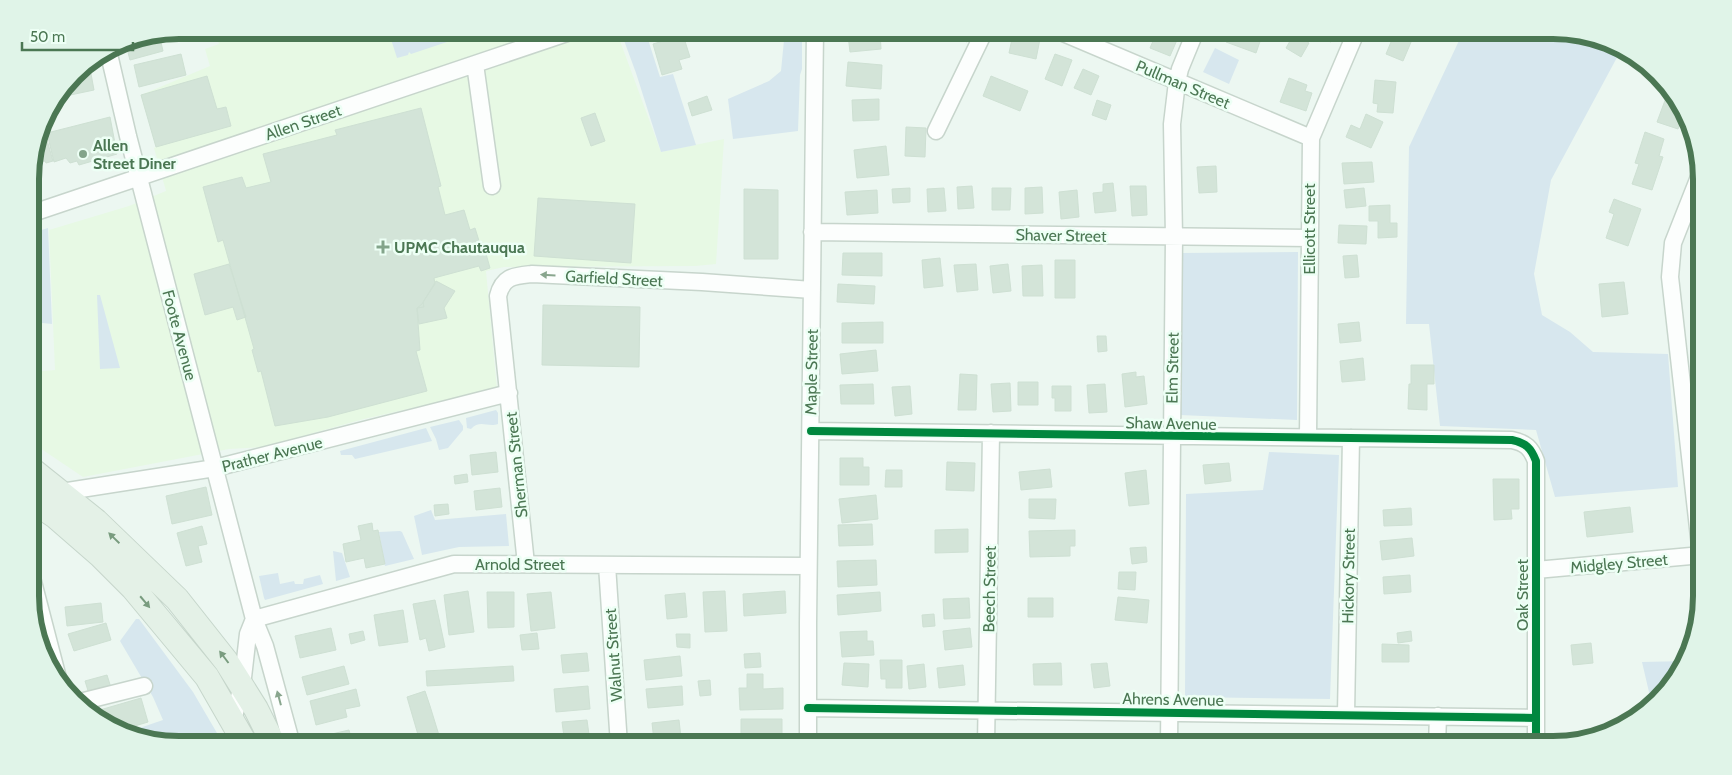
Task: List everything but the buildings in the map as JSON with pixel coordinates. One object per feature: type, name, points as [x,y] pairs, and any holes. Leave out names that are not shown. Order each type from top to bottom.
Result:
[{"type":"highway","points":[[39,476],[96,521],[178,599],[226,661],[256,709],[270,736]]},
{"type":"highway","points":[[39,505],[101,556],[134,588],[207,677],[241,736]]},
{"type":"street","name":"Allen Street","points":[[39,211],[549,39]]},
{"type":"street","name":"Maple Street","points":[[808,736],[801,566],[811,431],[815,39]]},
{"type":"street","points":[[936,131],[981,39]]},
{"type":"street","name":"Pullman Street","points":[[1077,39],[1311,138]]},
{"type":"street","name":"Elm Street","points":[[1169,736],[1174,237],[1172,124],[1180,68],[1192,39]]},
{"type":"street","name":"Ellicott Street","points":[[1308,437],[1311,138],[1353,39]]},
{"type":"street","name":"Foote Avenue","points":[[110,56],[139,178],[254,619],[265,646],[290,736]]},
{"type":"street","points":[[474,64],[492,186]]},
{"type":"street","points":[[1693,192],[1673,243],[1670,277],[1693,477]]},
{"type":"street","name":"Shaver Street","points":[[812,232],[1309,238]]},
{"type":"street","name":"Garfield Street","points":[[506,367],[498,296],[503,284],[511,277],[532,274],[702,282],[812,290]]},
{"type":"street","name":"Sherman Street","points":[[506,367],[526,564]]},
{"type":"street","name":"Prather Avenue","points":[[39,497],[59,492],[215,468],[509,393]]},
{"type":"street","name":"Shaw Avenue","points":[[811,431],[1512,440],[1522,442],[1529,447]]},
{"type":"street","name":"Beech Street","points":[[986,736],[991,433]]},
{"type":"street","name":"Hickory Street","points":[[1346,714],[1351,438]]},
{"type":"street","name":"Oak Street","points":[[1529,447],[1536,461],[1536,736]]},
{"type":"street","name":"Midgley Street","points":[[1536,570],[1693,556]]},
{"type":"street","name":"Arnold Street","points":[[254,619],[454,564],[801,566]]},
{"type":"street","name":"Walnut Street","points":[[607,565],[618,736]]},
{"type":"street","points":[[40,607],[53,657]]},
{"type":"street","points":[[233,720],[242,686],[248,634],[254,619]]},
{"type":"street","points":[[86,701],[144,686]]},
{"type":"street","name":"Ahrens Avenue","points":[[808,708],[1536,718]]},
{"type":"street","points":[[1437,736],[1438,716]]},
{"type":"shaded area","name":"UPMC Chautauqua","points":[[217,39],[619,39],[661,152],[724,139],[716,264],[695,266],[504,267],[486,271],[497,389],[364,419],[263,447],[229,449],[83,477],[39,447],[39,371],[55,370],[49,230],[129,206],[166,191],[141,95],[210,66],[205,49],[219,44]]},
{"type":"shaded area","points":[[391,39],[453,40],[411,54],[409,52],[408,55],[397,58]]},
{"type":"shaded area","points":[[623,39],[648,39],[660,77],[673,74],[696,145],[661,152]]},
{"type":"shaded area","points":[[784,39],[802,39],[798,131],[733,139],[728,99],[769,81],[781,71]]},
{"type":"shaded area","points":[[1460,39],[1563,39],[1581,41],[1619,54],[1551,180],[1534,274],[1542,315],[1570,332],[1593,352],[1668,354],[1678,487],[1555,497],[1536,430],[1440,426],[1429,324],[1406,324],[1409,147]]},
{"type":"shaded area","points":[[1215,48],[1239,60],[1229,84],[1203,72]]},
{"type":"shaded area","points":[[48,228],[52,324],[42,323],[42,308],[39,298],[39,231]]},
{"type":"shaded area","points":[[1298,252],[1297,420],[1180,415],[1181,253]]},
{"type":"shaded area","points":[[97,295],[100,295],[120,368],[100,369]]},
{"type":"shaded area","points":[[496,410],[498,413],[498,424],[481,424],[471,429],[467,428],[466,418]]},
{"type":"shaded area","points":[[459,420],[463,430],[448,448],[439,450],[430,427]]},
{"type":"shaded area","points":[[426,428],[432,441],[355,459],[352,455],[341,455],[340,451]]},
{"type":"shaded area","points":[[1269,452],[1339,455],[1330,699],[1185,697],[1186,494],[1263,490]]},
{"type":"shaded area","points":[[431,510],[435,520],[506,514],[509,546],[459,547],[422,555],[414,516]]},
{"type":"shaded area","points":[[400,531],[414,559],[385,566],[379,532]]},
{"type":"shaded area","points":[[333,551],[342,553],[350,577],[336,581]]},
{"type":"shaded area","points":[[278,573],[280,584],[294,581],[295,584],[303,584],[304,579],[320,575],[323,584],[265,600],[259,576]]},
{"type":"shaded area","points":[[136,619],[139,619],[193,692],[219,736],[169,736],[135,730],[163,720],[153,697],[120,641]]},
{"type":"shaded area","points":[[1677,661],[1664,682],[1650,697],[1642,662]]},
{"type":"cycle path","points":[[811,431],[1512,440],[1521,443],[1530,449],[1536,461],[1536,736]]},
{"type":"cycle path","points":[[808,708],[1536,718]]},
{"type":"place","name":"Allen Street Diner","points":[[83,154]]},
{"type":"place","name":"UPMC Chautauqua","points":[[383,247]]}]
